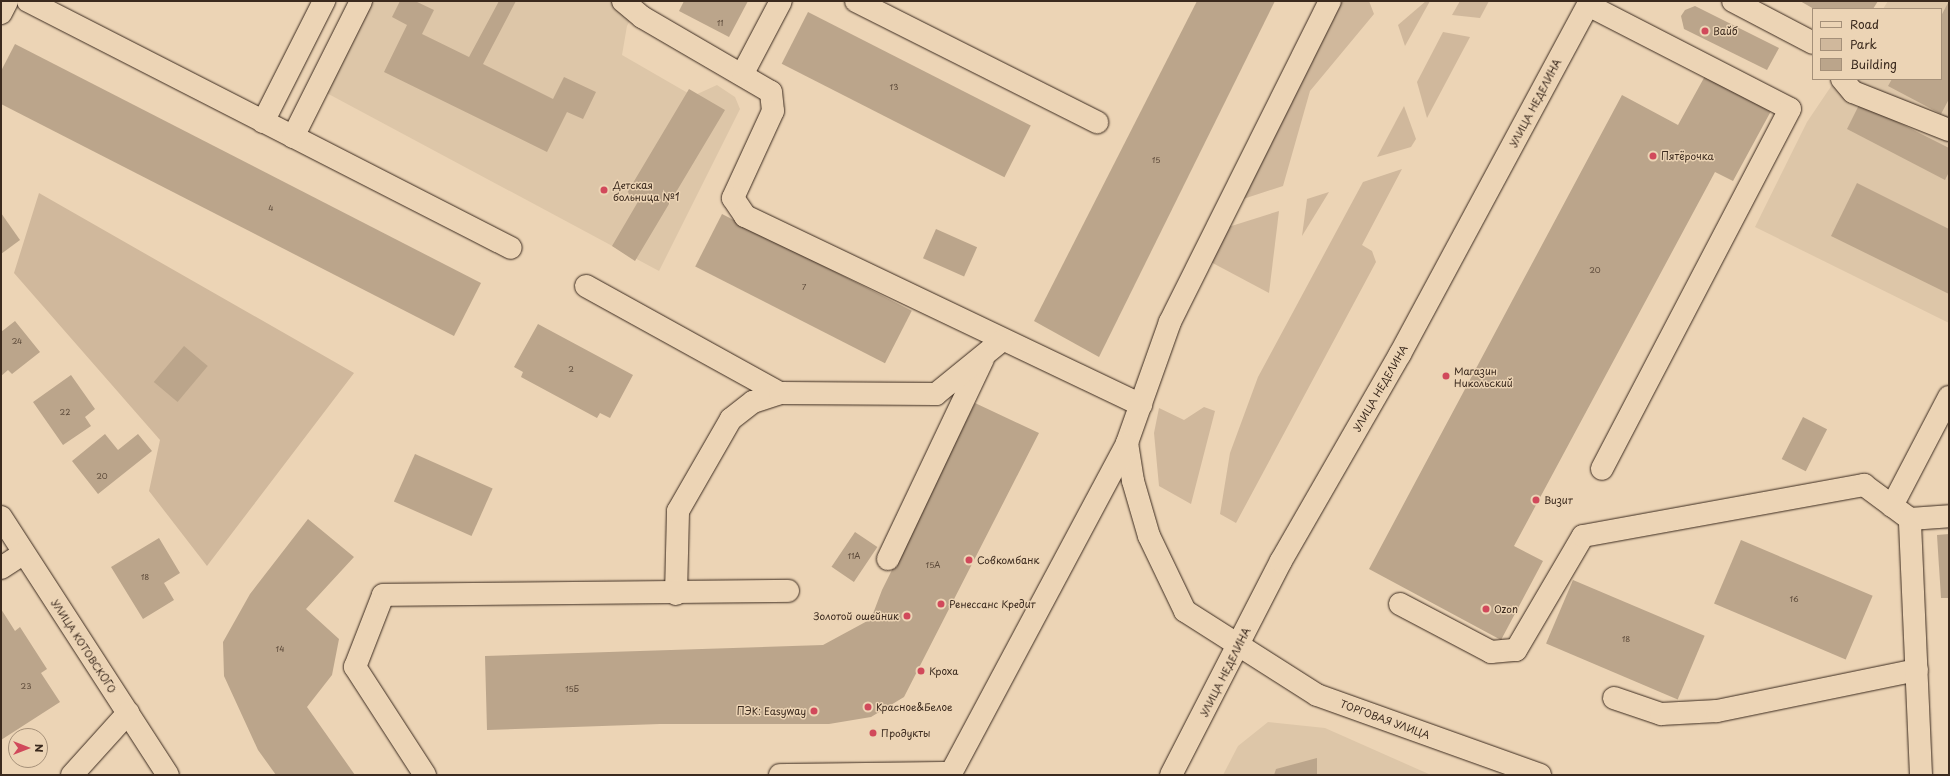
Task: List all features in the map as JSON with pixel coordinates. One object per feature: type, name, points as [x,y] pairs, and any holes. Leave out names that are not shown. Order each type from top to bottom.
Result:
[{"type":"main road","points":[[1,13],[7,1]]},
{"type":"main road","points":[[28,1],[511,248]]},
{"type":"main road","points":[[263,122],[324,1]]},
{"type":"main road","points":[[293,137],[361,1]]},
{"type":"main road","points":[[623,1],[642,17],[743,73],[771,92],[773,111],[733,198],[745,216],[994,347],[1141,405]]},
{"type":"main road","points":[[743,73],[781,1]]},
{"type":"main road","points":[[856,1],[1097,122]]},
{"type":"main road","points":[[780,775],[950,774],[1127,443],[1170,322],[1330,1]]},
{"type":"main road","points":[[1733,1],[1812,42]]},
{"type":"main road","points":[[1589,3],[1790,109],[1602,469]]},
{"type":"main road","name":"УЛИЦА НЕДЕЛИНА","points":[[1171,775],[1281,562],[1400,354],[1589,3]]},
{"type":"main road","points":[[1843,80],[1853,92],[1949,130]]},
{"type":"main road","points":[[586,286],[780,393]]},
{"type":"main road","points":[[676,594],[678,511],[731,419],[753,402],[780,393],[936,394],[994,347]]},
{"type":"main road","points":[[888,558],[994,347]]},
{"type":"main road","points":[[1892,506],[1949,397]]},
{"type":"main road","name":"ТОРГОВАЯ УЛИЦА","points":[[1127,443],[1133,482],[1149,536],[1185,611],[1317,695],[1540,775]]},
{"type":"main road","points":[[1400,604],[1491,652],[1516,650],[1583,536],[1864,485],[1910,519],[1949,516]]},
{"type":"main road","name":"УЛИЦА КОТОВСКОГО","points":[[1,517],[168,775]]},
{"type":"main road","points":[[1910,519],[1922,775]]},
{"type":"main road","points":[[1,568],[24,553]]},
{"type":"main road","points":[[425,775],[355,667],[383,595],[676,594],[788,591]]},
{"type":"main road","points":[[1614,698],[1662,714],[1717,711],[1917,670]]},
{"type":"main road","points":[[72,775],[128,713]]},
{"type":"shaded area","name":"Детская больница №1","points":[[349,1],[641,1],[627,26],[622,55],[693,96],[717,85],[735,97],[740,109],[659,271],[308,83]]},
{"type":"shaded area","points":[[1888,1],[1949,1],[1949,323],[1755,227],[1807,122],[1835,80],[1942,80],[1942,8],[1884,8]]},
{"type":"shaded area","points":[[1268,722],[1325,728],[1431,775],[1223,775],[1238,746]]},
{"type":"green space","points":[[1334,1],[1369,1],[1374,14],[1310,91],[1283,186],[1234,202]]},
{"type":"green space","points":[[1426,1],[1430,1],[1405,46],[1398,25]]},
{"type":"green space","points":[[1460,1],[1489,1],[1480,18],[1452,15]]},
{"type":"green space","points":[[1443,32],[1470,37],[1427,118],[1417,82]]},
{"type":"green space","points":[[1404,106],[1416,139],[1411,147],[1377,157]]},
{"type":"green space","points":[[1402,169],[1362,245],[1372,251],[1376,262],[1236,523],[1220,514],[1230,453],[1258,377],[1363,182]]},
{"type":"green space","points":[[1329,192],[1302,236],[1307,199]]},
{"type":"green space","points":[[39,193],[354,373],[207,566],[149,491],[160,440],[14,273]]},
{"type":"green space","points":[[1279,211],[1269,293],[1207,260],[1222,229]]},
{"type":"green space","points":[[1204,407],[1215,411],[1191,504],[1159,486],[1154,433],[1159,408],[1184,420]]},
{"type":"building","points":[[400,1],[415,1],[434,10],[422,34],[469,57],[499,1],[516,1],[483,64],[553,99],[564,77],[596,92],[583,119],[567,112],[547,152],[384,72],[407,25],[392,17]]},
{"type":"building","points":[[684,1],[748,1],[729,37],[679,11]]},
{"type":"building","points":[[1197,1],[1275,1],[1099,357],[1034,321]]},
{"type":"building","points":[[1800,1],[1878,1],[1874,8],[1812,8]]},
{"type":"building","points":[[1949,1],[1949,99],[1941,114],[1888,86],[1891,80],[1942,80],[1942,14]]},
{"type":"building","points":[[1695,6],[1779,48],[1767,70],[1684,29],[1681,16],[1685,10]]},
{"type":"building","points":[[808,12],[1031,125],[1004,177],[782,64]]},
{"type":"building","points":[[15,44],[481,283],[454,336],[1,104],[1,71]]},
{"type":"building","points":[[1705,76],[1771,111],[1733,181],[1715,172],[1514,546],[1543,561],[1501,640],[1369,569],[1622,95],[1678,125]]},
{"type":"building","points":[[689,89],[725,110],[635,261],[612,246],[639,200],[627,193]]},
{"type":"building","points":[[1860,103],[1949,148],[1949,172],[1945,180],[1847,129]]},
{"type":"building","points":[[1857,183],[1949,229],[1949,294],[1831,236]]},
{"type":"building","points":[[1,213],[20,240],[1,254]]},
{"type":"building","points":[[722,214],[912,311],[885,363],[695,267]]},
{"type":"building","points":[[936,229],[977,247],[964,277],[923,258]]},
{"type":"building","points":[[15,321],[40,352],[12,374],[8,370],[1,376],[1,332]]},
{"type":"building","points":[[538,324],[633,375],[610,418],[600,413],[597,418],[521,377],[523,372],[514,367]]},
{"type":"building","points":[[184,346],[208,366],[178,402],[154,382]]},
{"type":"building","points":[[71,375],[95,409],[85,417],[91,426],[63,445],[33,402]]},
{"type":"building","points":[[975,403],[1039,433],[904,697],[871,717],[829,724],[660,724],[487,730],[485,656],[823,645],[871,619],[882,590]]},
{"type":"building","points":[[1803,417],[1827,429],[1806,471],[1782,459]]},
{"type":"building","points":[[105,434],[118,450],[138,434],[152,451],[98,494],[72,461]]},
{"type":"building","points":[[415,454],[493,489],[472,536],[394,502]]},
{"type":"building","points":[[308,519],[354,557],[306,609],[339,639],[332,675],[307,707],[355,775],[276,775],[258,750],[224,676],[223,642],[250,594]]},
{"type":"building","points":[[855,532],[877,547],[854,582],[832,567]]},
{"type":"building","points":[[1949,534],[1949,598],[1941,598],[1937,535]]},
{"type":"building","points":[[159,538],[180,573],[164,583],[174,600],[143,619],[111,567]]},
{"type":"building","points":[[1741,540],[1873,596],[1846,659],[1714,604]]},
{"type":"building","points":[[1573,580],[1705,636],[1678,699],[1546,644]]},
{"type":"building","points":[[1,609],[15,631],[20,627],[47,669],[41,673],[60,702],[20,728],[8,728],[8,735],[1,740]]},
{"type":"building","points":[[1317,758],[1317,775],[1274,775],[1276,769]]},
{"type":"place","name":"Вайб","points":[[1705,31]]},
{"type":"place","name":"Пятёрочка","points":[[1653,156]]},
{"type":"place","name":"Детская больница №1","points":[[604,190]]},
{"type":"place","name":"Магазин Никольский","points":[[1446,376]]},
{"type":"place","name":"Визит","points":[[1536,500]]},
{"type":"place","name":"Совкомбанк","points":[[969,560]]},
{"type":"place","name":"Ренессанс Кредит","points":[[941,604]]},
{"type":"place","name":"Ozon","points":[[1486,609]]},
{"type":"place","name":"Золотой ошейник","points":[[907,616]]},
{"type":"place","name":"Кроха","points":[[921,671]]},
{"type":"place","name":"Красное&Белое","points":[[868,707]]},
{"type":"place","name":"ПЭК: Easyway","points":[[814,711]]},
{"type":"place","name":"Продукты","points":[[873,733]]}]
